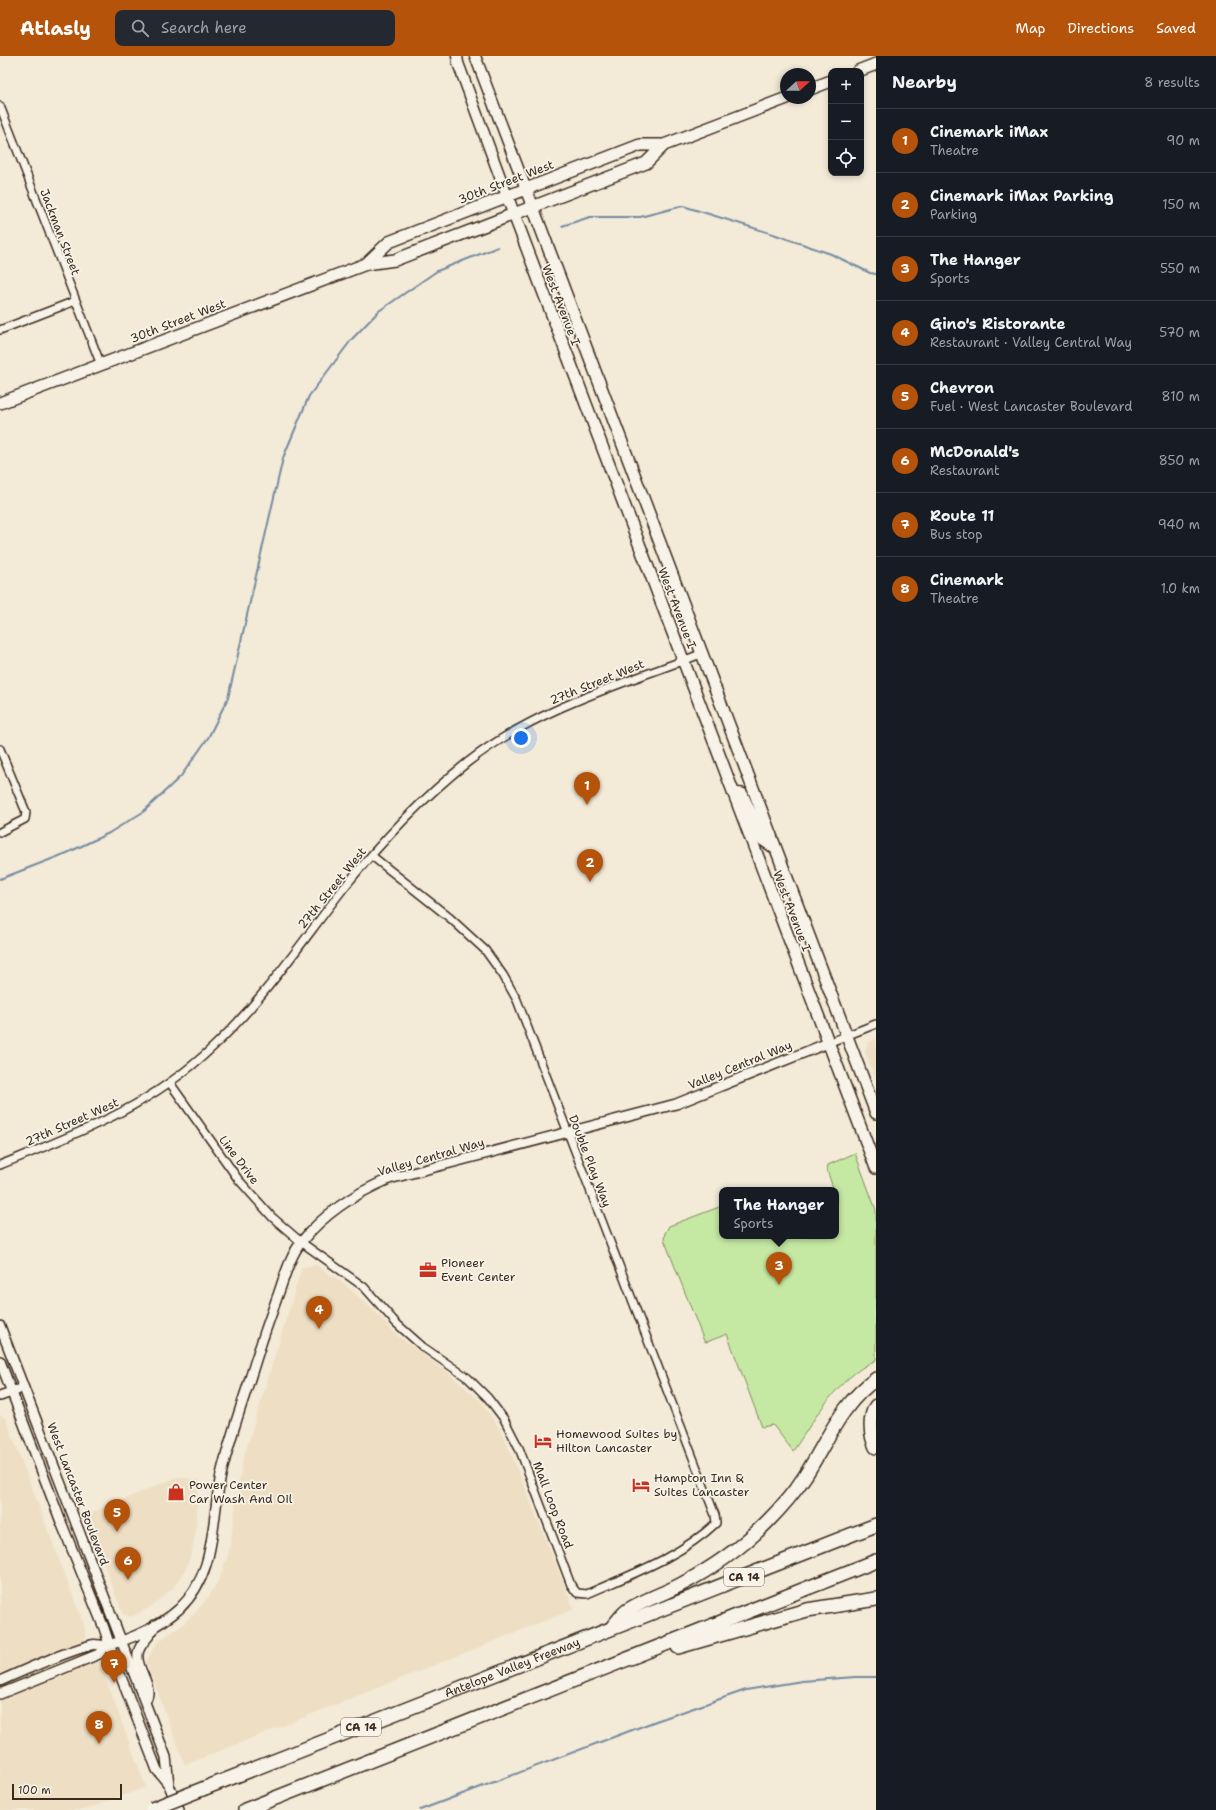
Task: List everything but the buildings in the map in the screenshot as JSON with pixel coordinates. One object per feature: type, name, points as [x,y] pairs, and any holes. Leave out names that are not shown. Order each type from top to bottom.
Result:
[{"type":"highway","points":[[611,1628],[627,1611],[680,1585],[716,1564],[767,1522],[786,1501],[804,1477],[842,1413],[865,1387],[876,1379]]},
{"type":"highway","points":[[876,1406],[873,1410],[871,1426],[876,1447]]},
{"type":"highway","name":"Antelope Valley Freeway","points":[[151,1809],[876,1525]]},
{"type":"highway","name":"CA 14","points":[[245,1810],[650,1652],[876,1561]]},
{"type":"highway","points":[[650,1652],[683,1646],[807,1610],[876,1599]]},
{"type":"main road","name":"West Avenue I","points":[[457,56],[513,214],[732,793],[876,1168]]},
{"type":"main road","name":"West Avenue I","points":[[475,56],[876,1113]]},
{"type":"main road","points":[[864,69],[876,64]]},
{"type":"main road","points":[[816,87],[828,82]]},
{"type":"main road","name":"30th Street West","points":[[366,264],[389,242],[640,145],[664,145],[780,101]]},
{"type":"main road","name":"30th Street West","points":[[0,403],[366,264],[395,260],[646,163],[664,145]]},
{"type":"main road","points":[[732,793],[742,794],[763,840],[775,849]]},
{"type":"street","name":"Jackman Street","points":[[0,106],[101,365]]},
{"type":"street","points":[[0,330],[75,301]]},
{"type":"street","name":"27th Street West","points":[[0,1165],[90,1129],[130,1108],[170,1083],[212,1048],[250,1010],[344,888],[396,827],[469,761],[513,731],[562,707],[701,654]]},
{"type":"street","points":[[0,749],[26,812],[25,819],[0,832]]},
{"type":"street","name":"Double Play Way","points":[[372,856],[450,918],[485,950],[504,975],[517,1000],[715,1515],[716,1523]]},
{"type":"street","points":[[828,1043],[876,1024]]},
{"type":"street","name":"Valley Central Way","points":[[0,1681],[29,1668],[93,1644],[108,1645],[121,1641],[155,1625],[179,1609],[195,1590],[205,1570],[211,1552],[221,1476],[239,1413],[270,1314],[288,1267],[301,1242],[324,1219],[350,1198],[389,1179],[676,1104],[828,1043]]},
{"type":"street","name":"Line Drive","points":[[170,1083],[238,1178],[272,1217],[301,1242]]},
{"type":"street","name":"Mall Loop Road","points":[[301,1242],[364,1286],[396,1323],[424,1347],[468,1378],[488,1398],[504,1419],[519,1448],[571,1586],[577,1593],[587,1594],[661,1561],[701,1537],[716,1523]]},
{"type":"street","name":"West Lancaster Boulevard","points":[[0,1326],[166,1757],[169,1785],[179,1810]]},
{"type":"street","name":"West Lancaster Boulevard","points":[[0,1360],[157,1770],[169,1785]]},
{"type":"street","points":[[0,1396],[24,1387]]},
{"type":"street","points":[[145,1702],[148,1693],[138,1662],[138,1654],[140,1646],[151,1635],[155,1625]]},
{"type":"street","name":"Valley Central Way","points":[[0,1694],[99,1654],[108,1645]]},
{"type":"shaded area","points":[[876,1039],[876,1080],[865,1052],[868,1042]]},
{"type":"shaded area","points":[[316,1265],[346,1285],[399,1337],[447,1372],[480,1400],[499,1428],[510,1451],[574,1609],[185,1765],[146,1662],[157,1642],[180,1627],[195,1613],[209,1596],[220,1578],[229,1552],[242,1463],[302,1267]]},
{"type":"shaded area","points":[[0,1415],[6,1419],[85,1628],[85,1638],[97,1666],[102,1669],[146,1787],[85,1810],[0,1810]]},
{"type":"shaded area","points":[[178,1477],[199,1480],[196,1530],[192,1551],[186,1568],[173,1588],[149,1608],[131,1617],[123,1614],[103,1563],[100,1546],[91,1518],[93,1512]]},
{"type":"green space","points":[[855,1153],[876,1210],[876,1360],[862,1368],[838,1388],[819,1412],[793,1451],[773,1425],[762,1427],[727,1334],[707,1342],[704,1341],[664,1239],[665,1233],[669,1226],[719,1207],[719,1239],[839,1239],[839,1187],[833,1187],[827,1170],[828,1165]]},
{"type":"waterway","points":[[562,226],[590,217],[640,217],[683,206],[831,254],[870,273],[876,274]]},
{"type":"waterway","points":[[0,879],[67,853],[109,833],[143,812],[181,776],[208,738],[228,698],[283,458],[309,396],[352,339],[379,311],[437,271],[498,247]]},
{"type":"waterway","points":[[420,1810],[656,1721],[746,1690],[802,1681],[876,1677]]},
{"type":"place","name":"Cinemark iMax","points":[[587,805]]},
{"type":"place","name":"Cinemark iMax Parking","points":[[590,882]]},
{"type":"place","name":"Pioneer Event Center","points":[[428,1270]]},
{"type":"place","name":"The Hanger","points":[[779,1285]]},
{"type":"place","name":"Gino's Ristorante","points":[[319,1329]]},
{"type":"place","name":"Homewood Suites by Hilton Lancaster","points":[[543,1441]]},
{"type":"place","name":"Hampton Inn & Suites Lancaster","points":[[641,1485]]},
{"type":"place","name":"Power Center Car Wash And Oil","points":[[176,1492]]},
{"type":"place","name":"Chevron","points":[[117,1532]]},
{"type":"place","name":"McDonald's","points":[[128,1580]]},
{"type":"place","name":"Route 11","points":[[114,1683]]},
{"type":"place","name":"Cinemark","points":[[99,1744]]}]
